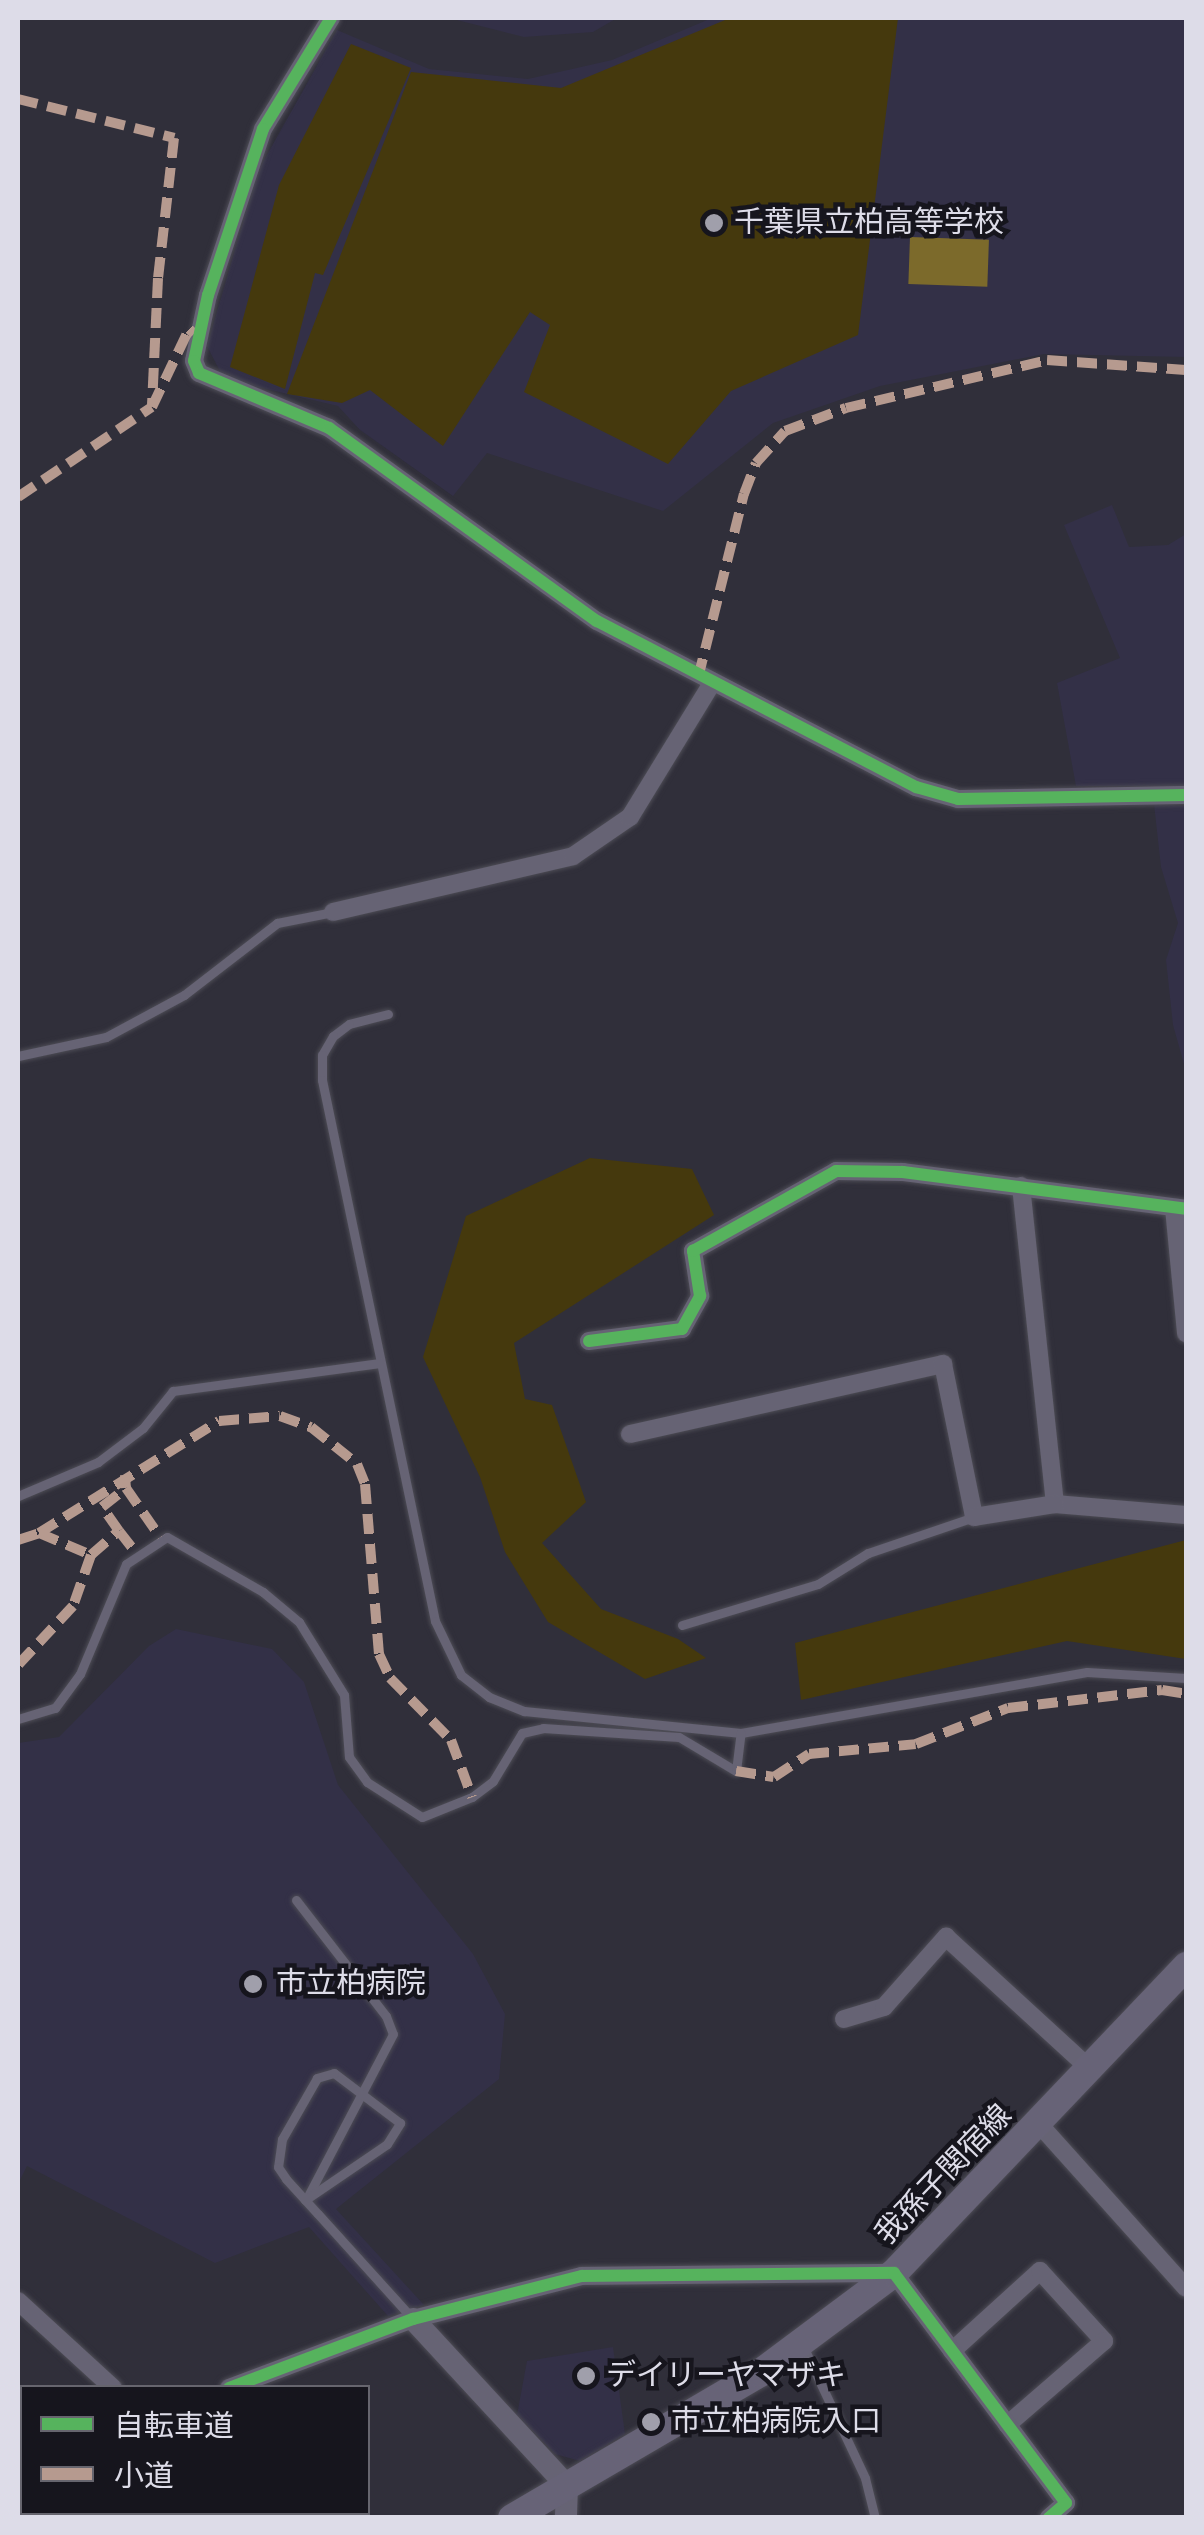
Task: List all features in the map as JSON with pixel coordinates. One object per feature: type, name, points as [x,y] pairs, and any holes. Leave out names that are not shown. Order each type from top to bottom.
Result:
[{"type":"main road","name":"我孫子関宿線","points":[[512,2518],[802,2344],[894,2274],[1186,1966]]},
{"type":"street","points":[[331,18],[263,129],[208,296],[194,361],[199,373],[362,448],[597,622],[852,758],[958,799],[1186,795]]},
{"type":"street","points":[[333,912],[573,856],[630,817],[711,685]]},
{"type":"street","points":[[589,1342],[682,1329],[700,1296],[693,1252],[836,1172],[1021,1186],[1180,1209],[1186,1333]]},
{"type":"street","points":[[1021,1186],[1054,1504]]},
{"type":"street","points":[[630,1434],[942,1364],[974,1517],[1054,1504],[1186,1515]]},
{"type":"street","points":[[844,2019],[884,2007],[946,1937],[1090,2069]]},
{"type":"street","points":[[1038,2124],[1186,2288]]},
{"type":"street","points":[[952,2352],[1040,2272],[1104,2342],[1007,2424]]},
{"type":"street","points":[[237,2385],[413,2318],[582,2276],[894,2274],[1066,2503],[1049,2518]]},
{"type":"street","points":[[18,2301],[110,2385]]},
{"type":"street","points":[[413,2318],[568,2486],[566,2518]]},
{"type":"lane","points":[[18,1056],[106,1036],[184,995],[277,923],[333,912]]},
{"type":"lane","points":[[388,1014],[349,1024],[322,1054],[322,1080],[435,1621],[461,1675],[488,1697],[524,1710],[740,1733],[1087,1672],[1186,1678]]},
{"type":"lane","points":[[18,1496],[98,1462],[144,1428],[173,1391],[379,1363]]},
{"type":"lane","points":[[682,1625],[818,1584],[868,1552],[974,1517]]},
{"type":"lane","points":[[18,1719],[55,1708],[80,1674],[126,1564],[167,1537],[263,1592],[299,1622],[344,1695],[349,1757],[367,1782],[422,1817],[472,1798],[493,1781],[522,1734],[543,1728],[679,1737],[736,1771],[740,1733]]},
{"type":"lane","points":[[296,1900],[386,2016],[393,2034],[305,2200]]},
{"type":"lane","points":[[305,2200],[396,2137],[395,2115],[325,2073],[282,2139],[278,2167],[305,2200],[413,2318]]},
{"type":"lane","points":[[802,2344],[865,2478],[875,2518]]},
{"type":"shaded area","points":[[449,18],[617,18],[593,32],[524,37]]},
{"type":"shaded area","name":"千葉県立柏高等学校","points":[[712,18],[1186,18],[1186,357],[1044,354],[880,386],[773,423],[663,511],[487,453],[453,496],[360,430],[338,406],[224,379],[207,346],[258,171],[337,30],[429,69],[528,79],[612,60]]},
{"type":"shaded area","points":[[730,18],[898,18],[858,335],[731,391],[668,464],[524,392],[550,325],[530,312],[443,446],[370,390],[342,403],[287,394],[411,72],[561,88]]},
{"type":"shaded area","points":[[351,44],[411,68],[323,275],[315,273],[285,389],[230,367],[279,185]]},
{"type":"shaded area","points":[[910,237],[989,240],[987,287],[908,284]]},
{"type":"shaded area","points":[[1112,505],[1129,547],[1168,545],[1186,534],[1186,786],[1076,786],[1057,683],[1120,658],[1064,525]]},
{"type":"shaded area","points":[[1154,804],[1186,806],[1186,1071],[1173,1025],[1166,960],[1178,923],[1161,867]]},
{"type":"shaded area","points":[[590,1158],[692,1169],[714,1215],[514,1343],[525,1399],[552,1405],[586,1502],[542,1543],[601,1609],[678,1639],[706,1658],[645,1679],[548,1622],[505,1552],[480,1477],[423,1357],[466,1216]]},
{"type":"shaded area","points":[[1186,1540],[1186,1659],[1067,1641],[801,1700],[795,1643]]},
{"type":"shaded area","name":"市立柏病院","points":[[176,1629],[272,1649],[304,1682],[338,1785],[473,1954],[505,2014],[499,2079],[336,2209],[424,2305],[388,2316],[309,2227],[215,2263],[27,2166],[18,2184],[18,1743],[59,1737],[149,1646]]},
{"type":"shaded area","points":[[613,2347],[625,2434],[580,2461],[555,2454],[517,2415],[527,2361]]},
{"type":"marked path","points":[[18,99],[174,138],[158,278],[152,407]]},
{"type":"marked path","points":[[18,497],[152,407],[189,329],[194,334]]},
{"type":"marked path","points":[[698,678],[744,494],[756,463],[785,431],[846,408],[1047,360],[1186,370]]},
{"type":"marked path","points":[[39,1533],[219,1421],[280,1416],[311,1427],[357,1464],[365,1484],[379,1654],[390,1678],[451,1740],[472,1797]]},
{"type":"marked path","points":[[125,1475],[126,1488],[160,1537]]},
{"type":"marked path","points":[[119,1531],[102,1507],[126,1488]]},
{"type":"marked path","points":[[91,1555],[119,1531],[137,1554]]},
{"type":"marked path","points":[[18,1540],[39,1533],[91,1555],[73,1606],[18,1665]]},
{"type":"marked path","points":[[736,1771],[774,1777],[809,1754],[916,1744],[1008,1708],[1162,1690],[1186,1694]]},
{"type":"cycle path","points":[[331,18],[263,129],[208,295],[194,361],[199,373],[329,428],[597,621],[916,787],[958,799],[1186,795]]},
{"type":"cycle path","points":[[589,1341],[682,1329],[700,1296],[693,1251],[836,1171],[903,1172],[1186,1209]]},
{"type":"cycle path","points":[[237,2385],[413,2319],[582,2276],[894,2273],[1066,2503],[1049,2518]]},
{"type":"place","name":"千葉県立柏高等学校","points":[[714,223]]},
{"type":"place","name":"市立柏病院","points":[[253,1984]]},
{"type":"place","name":"デイリーヤマザキ","points":[[586,2376]]},
{"type":"place","name":"市立柏病院入口","points":[[651,2422]]}]
